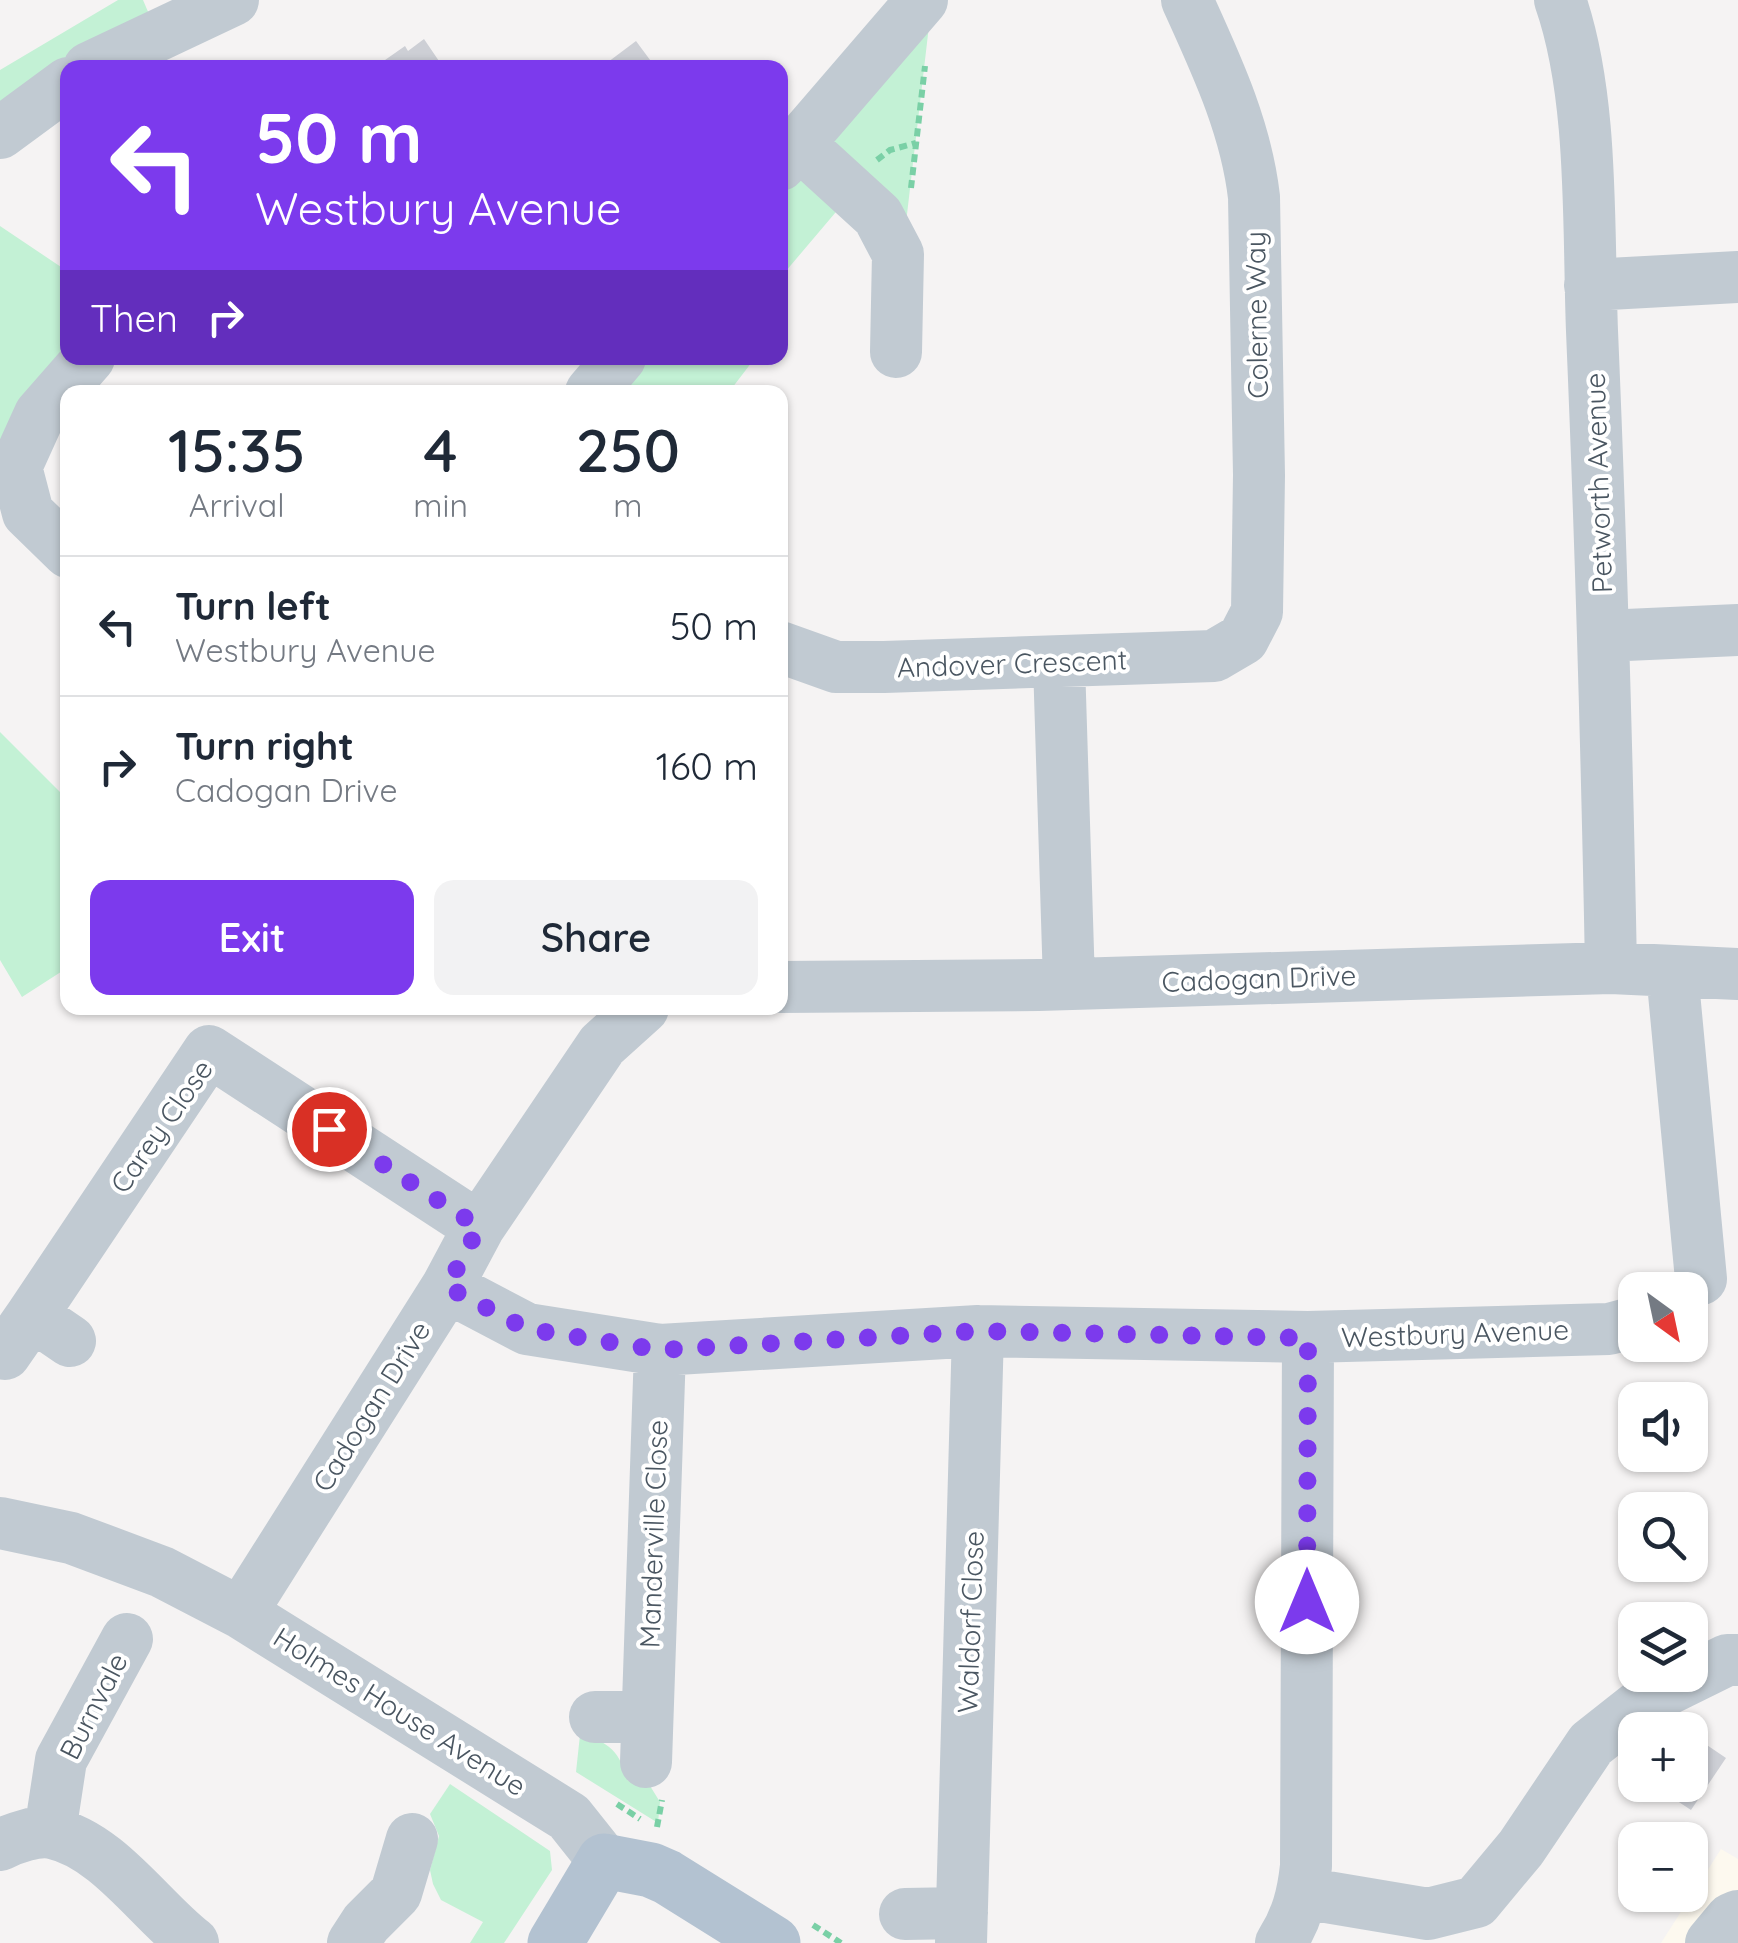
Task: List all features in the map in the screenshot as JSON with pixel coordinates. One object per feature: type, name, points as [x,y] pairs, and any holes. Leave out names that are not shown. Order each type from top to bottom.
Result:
[{"type":"main road","points":[[555,1943],[604,1861],[667,1877],[773,1943]]},
{"type":"street","points":[[105,60],[233,0]]},
{"type":"street","points":[[896,352],[898,254],[878,216],[789,154],[922,0]]},
{"type":"street","name":"Colerne Way","points":[[1187,0],[1236,114],[1249,156],[1254,197],[1257,612],[1243,639]]},
{"type":"street","name":"Petworth Avenue","points":[[1560,0],[1570,28],[1580,92],[1604,636],[1611,968]]},
{"type":"street","points":[[0,134],[60,89]]},
{"type":"street","points":[[1590,286],[1738,277]]},
{"type":"street","points":[[65,385],[83,365]]},
{"type":"street","points":[[597,385],[614,365]]},
{"type":"street","points":[[60,391],[40,414],[16,467],[28,514],[60,544]]},
{"type":"street","points":[[1604,636],[1738,630]]},
{"type":"street","name":"Andover Crescent","points":[[788,651],[836,667],[1059,663],[1214,656],[1243,639]]},
{"type":"street","points":[[1059,663],[1070,983]]},
{"type":"street","name":"Cadogan Drive","points":[[788,987],[1611,968],[1738,974]]},
{"type":"street","points":[[1672,972],[1710,1287]]},
{"type":"street","name":"Cadogan Drive","points":[[241,1613],[447,1287],[479,1227],[602,1045],[635,1015]]},
{"type":"street","name":"Carey Close","points":[[35,1336],[209,1051],[479,1227]]},
{"type":"street","name":"Westbury Avenue","points":[[447,1287],[527,1329],[660,1350],[978,1331],[1308,1338],[1618,1326]]},
{"type":"street","name":"Waldorf Close","points":[[905,1914],[961,1928],[978,1331]]},
{"type":"street","points":[[1281,1943],[1293,1924],[1306,1866],[1308,1338]]},
{"type":"street","name":"Manderville Close","points":[[629,1732],[660,1350]]},
{"type":"street","name":"Holmes House Avenue","points":[[0,1523],[71,1538],[162,1572],[241,1613],[569,1817],[604,1861]]},
{"type":"street","name":"Burnvale","points":[[50,1832],[61,1760],[110,1713],[127,1638]]},
{"type":"street","points":[[1303,1893],[1428,1914],[1476,1902],[1521,1848],[1590,1744],[1648,1700],[1727,1660],[1738,1660]]},
{"type":"street","points":[[0,1845],[50,1832],[83,1846],[193,1943]]},
{"type":"street","points":[[353,1943],[366,1924],[414,1901],[412,1840]]},
{"type":"street","points":[[1711,1943],[1738,1916]]},
{"type":"path","points":[[898,254],[904,240],[926,54]]},
{"type":"shaded area","points":[[1721,1849],[1738,1859],[1738,1943],[1661,1943],[1681,1912],[1708,1912],[1708,1869]]},
{"type":"green space","points":[[118,0],[143,0],[164,49],[108,60],[60,60],[60,78],[0,153],[0,70]]},
{"type":"green space","points":[[932,0],[904,240],[852,193],[788,269],[788,156]]},
{"type":"green space","points":[[0,226],[60,266],[60,365],[63,365],[0,460]]},
{"type":"green space","points":[[614,365],[750,365],[734,385],[597,385]]},
{"type":"green space","points":[[0,732],[60,792],[60,973],[22,997],[0,960]]},
{"type":"green space","points":[[580,1735],[612,1750],[628,1781],[647,1781],[660,1802],[658,1823],[576,1772]]},
{"type":"green space","points":[[450,1784],[550,1851],[552,1870],[504,1943],[470,1943],[483,1922],[441,1900],[433,1884],[430,1870],[439,1836],[430,1814]]},
{"type":"building","points":[[424,39],[438,60],[385,60],[405,46],[408,51]]},
{"type":"building","points":[[636,41],[650,60],[611,60]]},
{"type":"building","points":[[1708,1746],[1726,1758],[1708,1785]]},
{"type":"building","points":[[1679,1802],[1696,1802],[1691,1810]]},
{"type":"route","points":[[329,1129],[479,1227],[447,1287],[527,1329],[660,1350],[978,1331],[1308,1338],[1307,1602]]}]
